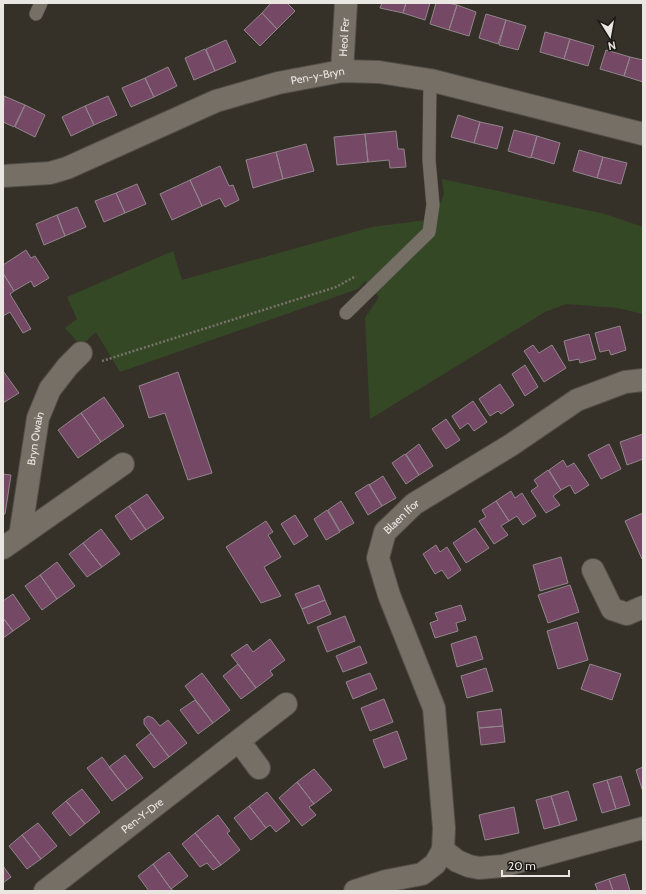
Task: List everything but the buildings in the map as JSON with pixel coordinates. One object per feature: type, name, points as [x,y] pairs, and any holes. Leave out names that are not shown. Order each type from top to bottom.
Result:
[{"type":"street","name":"Heol Fer","points":[[342,71],[346,3]]},
{"type":"street","name":"Pen-y-Bryn","points":[[3,176],[50,173],[67,168],[216,101],[278,82],[342,71],[379,72],[430,80],[643,134]]},
{"type":"street","name":"Bryn Owain","points":[[12,542],[38,418],[50,389],[68,366],[81,353]]},
{"type":"street","name":"Blaen Ifor","points":[[443,850],[444,828],[434,708],[389,595],[378,558],[385,532],[414,504],[511,444],[577,400],[625,382],[643,380]]},
{"type":"street","name":"Bryn Owain","points":[[12,542],[123,464]]},
{"type":"street","points":[[593,570],[612,609],[627,614],[643,607]]},
{"type":"street","name":"Pen-Y-Dre","points":[[45,891],[286,704]]},
{"type":"street","points":[[239,741],[259,768]]},
{"type":"street","points":[[355,891],[386,881],[422,874],[436,864],[443,850],[457,861],[469,866],[479,868],[503,866],[643,828]]},
{"type":"lane","points":[[346,313],[429,232],[433,205],[430,160],[430,80]]},
{"type":"path","points":[[81,353],[100,362],[336,287],[357,276]]},
{"type":"green space","points":[[442,179],[605,214],[643,227],[643,314],[618,308],[566,304],[545,312],[370,419],[365,318],[379,297],[365,281],[358,289],[120,372],[96,332],[81,346],[65,328],[77,319],[67,297],[173,251],[182,280],[372,227],[434,219],[444,194]]}]
